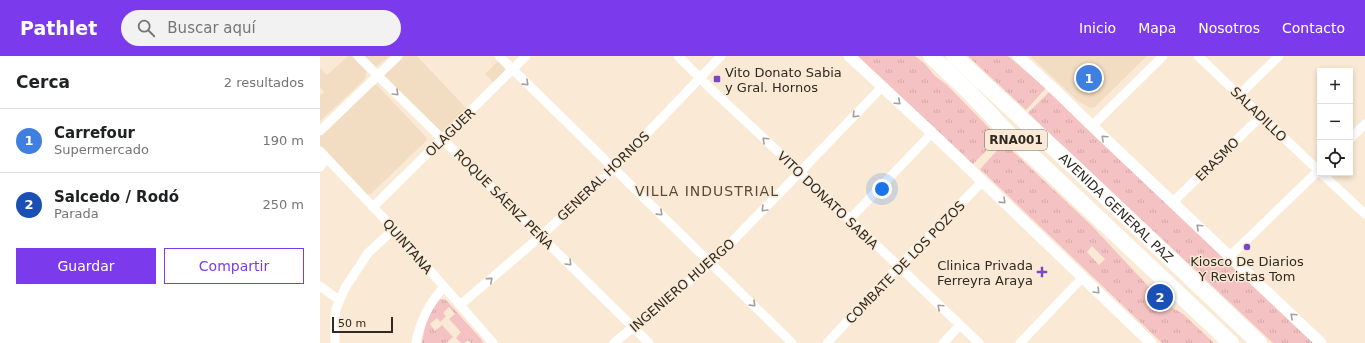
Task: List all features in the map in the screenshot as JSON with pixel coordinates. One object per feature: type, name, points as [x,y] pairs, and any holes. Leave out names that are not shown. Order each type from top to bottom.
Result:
[{"type":"highway","name":"AVENIDA GENERAL PAZ","points":[[931,56],[970,93],[1012,137],[1231,343]]},
{"type":"highway","name":"AVENIDA GENERAL PAZ","points":[[954,56],[1259,343]]},
{"type":"street","name":"ROQUE SÁENZ PEÑA","points":[[358,56],[649,343]]},
{"type":"street","points":[[320,131],[398,56]]},
{"type":"street","points":[[499,56],[792,343]]},
{"type":"street","name":"OLAGUER","points":[[373,207],[526,56]]},
{"type":"street","name":"VITO DONATO SABIA","points":[[678,56],[979,343]]},
{"type":"street","name":"GENERAL HORNOS","points":[[460,305],[541,236],[614,168],[721,56]]},
{"type":"street","points":[[849,56],[983,181],[1151,343]]},
{"type":"street","points":[[1018,56],[1321,343]]},
{"type":"street","points":[[1092,126],[1163,56]]},
{"type":"street","name":"SALADILLO","points":[[1198,56],[1317,168]]},
{"type":"street","points":[[1239,95],[1279,56]]},
{"type":"street","name":"INGENIERO HUERGO","points":[[614,343],[711,263],[882,87]]},
{"type":"street","name":"ERASMO","points":[[1173,202],[1261,116]]},
{"type":"street","points":[[1353,136],[1365,124]]},
{"type":"street","points":[[849,220],[932,133]]},
{"type":"street","points":[[320,167],[323,154]]},
{"type":"street","name":"QUINTANA","points":[[323,154],[394,229],[493,343]]},
{"type":"street","points":[[1230,256],[1317,174]]},
{"type":"street","name":"SALADILLO","points":[[1325,176],[1365,214]]},
{"type":"street","name":"COMBATE DE LOS POZOS","points":[[827,343],[898,267],[983,181]]},
{"type":"street","points":[[335,343],[335,317],[339,300],[345,288],[368,253],[394,229]]},
{"type":"street","points":[[1020,343],[1083,277]]},
{"type":"street","points":[[320,286],[339,300]]},
{"type":"street","points":[[416,343],[418,332],[426,312],[434,298],[444,287]]},
{"type":"street","points":[[942,343],[960,325]]},
{"type":"shaded area","points":[[348,56],[352,56],[366,71],[364,80],[320,121],[320,95],[324,92],[320,87],[320,68],[327,75]]},
{"type":"shaded area","points":[[363,56],[389,56],[376,67]]},
{"type":"shaded area","points":[[402,56],[417,56],[468,110],[442,133],[384,78],[383,73]]},
{"type":"shaded area","points":[[1030,56],[1147,56],[1095,107],[1090,108],[1078,101]]},
{"type":"shaded area","points":[[498,61],[504,67],[505,72],[495,84],[485,74]]},
{"type":"shaded area","points":[[374,85],[377,85],[427,138],[426,141],[371,194],[368,195],[365,194],[320,146],[320,133]]},
{"type":"green space","points":[[858,56],[915,56],[925,64],[935,76],[947,85],[999,138],[973,164]]},
{"type":"green space","points":[[968,56],[1008,56],[1046,88],[1026,110]]},
{"type":"green space","points":[[1049,92],[1313,343],[1273,343],[1028,113]]},
{"type":"green space","points":[[1004,143],[1092,226],[1163,302],[1183,314],[1214,343],[1162,343],[980,169]],"holes":[[[1092,246],[1105,259],[1099,265],[1087,252]]]},
{"type":"green space","points":[[441,299],[446,300],[483,343],[471,343],[468,340],[461,343],[456,338],[461,332],[449,319],[455,314],[449,307],[443,313],[446,316],[440,322],[437,318],[430,324],[435,331],[442,325],[453,337],[446,343],[422,343],[430,312],[433,306]]},
{"type":"place","name":"Carrefour","points":[[1089,78]]},
{"type":"place","name":"Vito Donato Sabia y Gral. Hornos","points":[[717,79]]},
{"type":"place","name":"Kiosco De Diarios Y Revistas Tom","points":[[1247,247]]},
{"type":"place","name":"Clinica Privada Ferreyra Araya","points":[[1042,272]]},
{"type":"place","name":"Salcedo / Rodó","points":[[1160,297]]},
{"type":"district","name":"VILLA INDUSTRIAL","points":[[707,191]]}]
